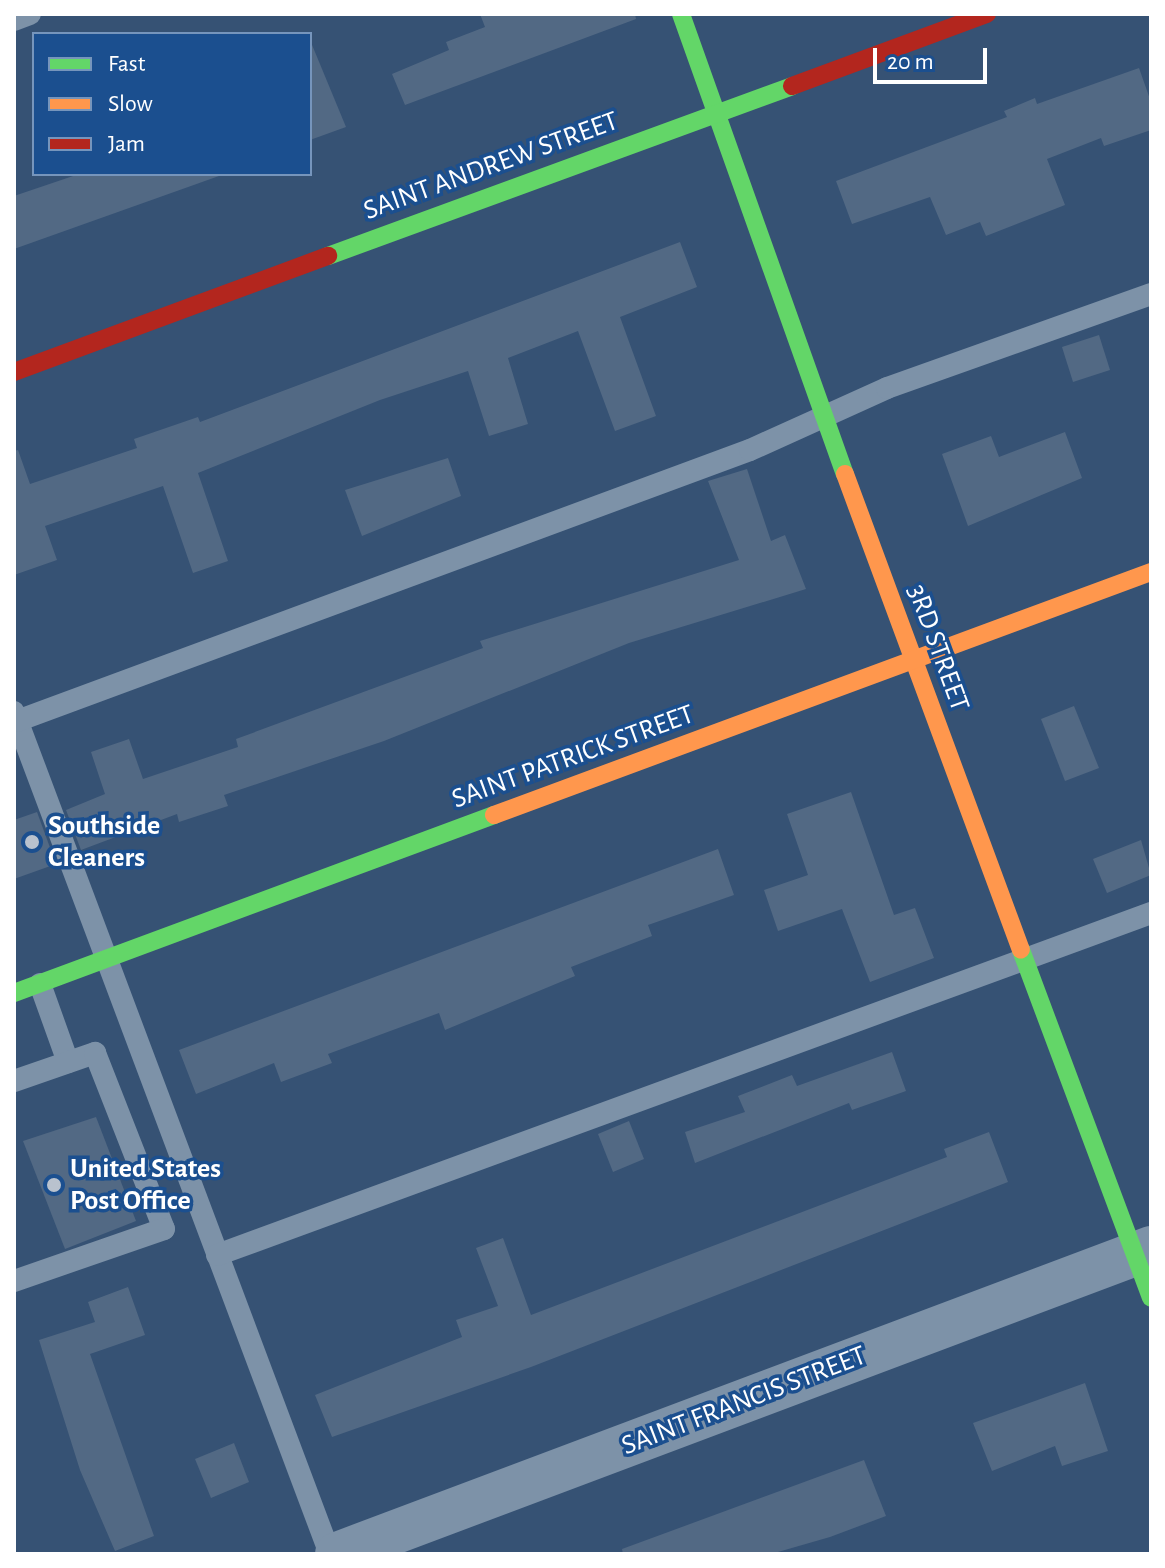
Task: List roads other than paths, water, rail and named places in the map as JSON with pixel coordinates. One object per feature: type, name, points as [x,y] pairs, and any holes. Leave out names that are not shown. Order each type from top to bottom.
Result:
[{"type":"street","name":"3RD STREET","points":[[681,14],[912,661],[1025,961],[1143,1251],[1151,1297]]},
{"type":"street","name":"SAINT ANDREW STREET","points":[[14,372],[987,14]]},
{"type":"street","name":"SAINT PATRICK STREET","points":[[14,993],[1151,572]]},
{"type":"street","name":"SAINT FRANCIS STREET","points":[[337,1554],[1143,1251]]},
{"type":"lane","points":[[14,20],[30,14]]},
{"type":"lane","points":[[330,1554],[16,716],[826,418],[887,388],[1151,294]]},
{"type":"lane","points":[[217,1255],[1151,913]]},
{"type":"lane","points":[[40,984],[68,1062]]},
{"type":"lane","points":[[14,1081],[95,1053],[164,1229],[14,1281]]},
{"type":"place","name":"Southside Cleaners","points":[[32,842]]},
{"type":"place","name":"United States Post Office","points":[[54,1185]]}]
